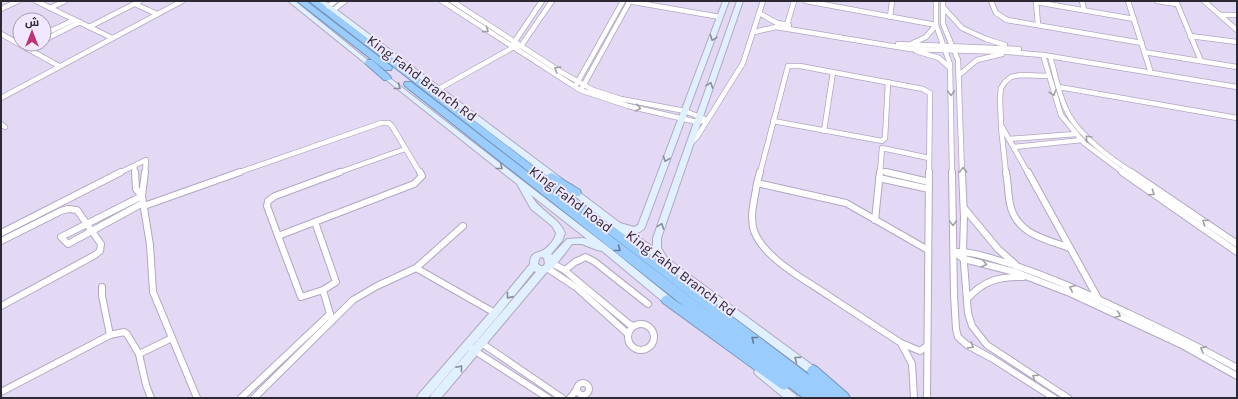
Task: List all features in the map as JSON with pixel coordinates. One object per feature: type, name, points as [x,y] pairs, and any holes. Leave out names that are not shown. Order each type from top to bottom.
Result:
[{"type":"highway","name":"King Fahd Road","points":[[301,1],[613,245],[813,398]]},
{"type":"highway","name":"King Fahd Road","points":[[313,1],[450,108],[692,291],[829,398]]},
{"type":"highway","points":[[321,17],[387,78]]},
{"type":"highway","points":[[450,108],[576,193]]},
{"type":"highway","points":[[667,300],[803,398]]},
{"type":"highway","points":[[812,371],[844,398]]},
{"type":"main road","name":"King Fahd Branch Rd","points":[[291,1],[792,398]]},
{"type":"main road","name":"King Fahd Branch Rd","points":[[321,1],[615,224],[812,371],[851,398]]},
{"type":"main road","points":[[615,224],[635,230],[641,227],[726,1]]},
{"type":"main road","points":[[665,261],[657,249],[657,238],[740,1]]},
{"type":"main road","points":[[435,398],[496,313],[533,266],[535,258],[544,255],[560,238],[558,226],[535,207],[519,181]]},
{"type":"main road","points":[[422,398],[474,345],[570,241],[583,241],[608,251]]},
{"type":"main road","points":[[544,255],[549,258],[548,266]]},
{"type":"main road","points":[[533,266],[536,269],[548,266]]},
{"type":"street","points":[[1,9],[18,1]]},
{"type":"street","points":[[36,1],[112,38]]},
{"type":"street","points":[[50,8],[65,1]]},
{"type":"street","points":[[89,27],[140,1]]},
{"type":"street","points":[[1,98],[182,1]]},
{"type":"street","points":[[331,8],[335,1]]},
{"type":"street","points":[[331,8],[345,1]]},
{"type":"street","points":[[442,1],[512,48],[580,87],[628,106],[698,119]]},
{"type":"street","points":[[452,1],[578,82],[580,87]]},
{"type":"street","points":[[512,48],[513,41],[542,1]]},
{"type":"street","points":[[437,90],[512,48],[521,46],[552,1]]},
{"type":"street","points":[[578,82],[623,1]]},
{"type":"street","points":[[580,87],[630,1],[720,17]]},
{"type":"street","points":[[690,144],[697,137],[743,63],[764,1]]},
{"type":"street","points":[[787,25],[794,1]]},
{"type":"street","points":[[806,1],[936,25]]},
{"type":"street","points":[[890,17],[892,1]]},
{"type":"street","points":[[936,1],[936,25],[945,48],[950,68],[956,329],[958,337],[967,345],[993,359],[1054,398]]},
{"type":"street","points":[[991,1],[993,10],[1000,17],[1007,20],[1142,43]]},
{"type":"street","points":[[1038,25],[1036,1],[1134,19]]},
{"type":"street","points":[[1082,1],[1084,10]]},
{"type":"street","points":[[1128,1],[1150,70]]},
{"type":"street","points":[[1157,1],[1177,2],[1201,61]]},
{"type":"street","points":[[1204,1],[1237,30]]},
{"type":"street","points":[[1,3],[7,6]]},
{"type":"street","points":[[134,4],[157,14]]},
{"type":"street","points":[[943,4],[943,24],[958,60],[964,207],[963,251],[968,313],[972,326],[979,337],[987,345],[1068,398]]},
{"type":"street","points":[[943,4],[962,28],[986,39],[1023,49],[1150,70],[1237,87]]},
{"type":"street","points":[[760,14],[777,23],[787,25],[906,45],[945,48]]},
{"type":"street","points":[[1220,15],[1237,15]]},
{"type":"street","points":[[52,30],[74,20]]},
{"type":"street","points":[[52,36],[80,22]]},
{"type":"street","points":[[906,45],[922,41],[932,33],[936,25]]},
{"type":"street","points":[[754,32],[766,28],[784,28],[910,49],[937,57],[946,62],[950,68]]},
{"type":"street","points":[[1,34],[12,40]]},
{"type":"street","points":[[1190,36],[1237,42]]},
{"type":"street","points":[[953,48],[1043,55],[1237,87]]},
{"type":"street","points":[[910,49],[1023,49]]},
{"type":"street","points":[[35,52],[59,66]]},
{"type":"street","points":[[959,75],[977,60],[1008,52]]},
{"type":"street","points":[[1144,52],[1237,67]]},
{"type":"street","points":[[1043,55],[1048,76],[1061,114],[1076,134],[1096,153],[1127,176],[1237,252]]},
{"type":"street","points":[[1050,56],[1065,107],[1072,120],[1098,147],[1113,160],[1237,244]]},
{"type":"street","points":[[927,346],[920,351],[901,343],[786,267],[762,245],[754,230],[752,218],[757,183],[788,66],[800,66],[888,82],[923,89],[930,93],[927,398]]},
{"type":"street","points":[[824,131],[833,72]]},
{"type":"street","points":[[1048,76],[1030,74],[1019,75],[1010,77],[1002,84],[998,98],[1010,204],[1018,223],[1039,236],[1070,248]]},
{"type":"street","points":[[773,120],[882,141],[885,138],[888,82]]},
{"type":"street","points":[[580,87],[698,119],[707,120]]},
{"type":"street","points":[[1059,87],[1237,118]]},
{"type":"street","points":[[143,202],[68,244],[61,236],[86,224],[143,202],[381,124],[389,123],[392,126],[422,176],[419,180],[414,184],[278,236]]},
{"type":"street","points":[[1001,125],[1099,300]]},
{"type":"street","points":[[1003,142],[1010,140],[1076,134]]},
{"type":"street","points":[[1014,147],[1082,140]]},
{"type":"street","points":[[875,220],[882,148],[929,158]]},
{"type":"street","points":[[315,222],[336,282],[323,290],[301,297],[267,206],[268,201],[276,196],[405,149]]},
{"type":"street","points":[[1,233],[146,160],[143,202],[150,245],[153,292],[197,398]]},
{"type":"street","points":[[134,166],[136,189],[143,202]]},
{"type":"street","points":[[880,171],[929,185]]},
{"type":"street","points":[[879,178],[929,185]]},
{"type":"street","points":[[757,183],[846,203],[928,250]]},
{"type":"street","points":[[964,207],[967,213],[998,249],[1017,265]]},
{"type":"street","points":[[1,241],[61,211],[68,209],[76,210],[101,244],[100,251],[95,255],[1,306]]},
{"type":"street","points":[[254,398],[353,300],[377,286],[416,268],[463,226]]},
{"type":"street","points":[[954,252],[963,251],[1017,265],[1055,280],[1171,333],[1237,368]]},
{"type":"street","points":[[954,252],[964,259],[1015,272],[1070,293],[1173,341],[1235,374]]},
{"type":"street","points":[[566,271],[577,263],[578,260],[586,257],[595,262],[648,304]]},
{"type":"street","points":[[548,266],[566,271],[634,326]]},
{"type":"street","points":[[548,266],[623,328],[628,334],[629,342],[636,348],[646,348],[654,342],[655,334],[652,329],[644,324],[634,326],[628,334]]},
{"type":"street","points":[[416,268],[496,313]]},
{"type":"street","points":[[967,299],[977,287],[993,279],[1012,276],[1029,277]]},
{"type":"street","points":[[573,287],[580,282]]},
{"type":"street","points":[[102,287],[102,296],[110,335]]},
{"type":"street","points":[[323,290],[332,321]]},
{"type":"street","points":[[601,309],[607,305]]},
{"type":"street","points":[[241,398],[330,314]]},
{"type":"street","points":[[1,392],[110,335],[124,332],[127,334],[139,354],[146,385],[151,398]]},
{"type":"street","points":[[139,354],[172,338]]},
{"type":"street","points":[[901,343],[906,350],[915,372],[914,398]]},
{"type":"street","points":[[474,345],[548,398]]},
{"type":"street","points":[[474,345],[562,398]]},
{"type":"street","points":[[570,398],[580,394]]}]
